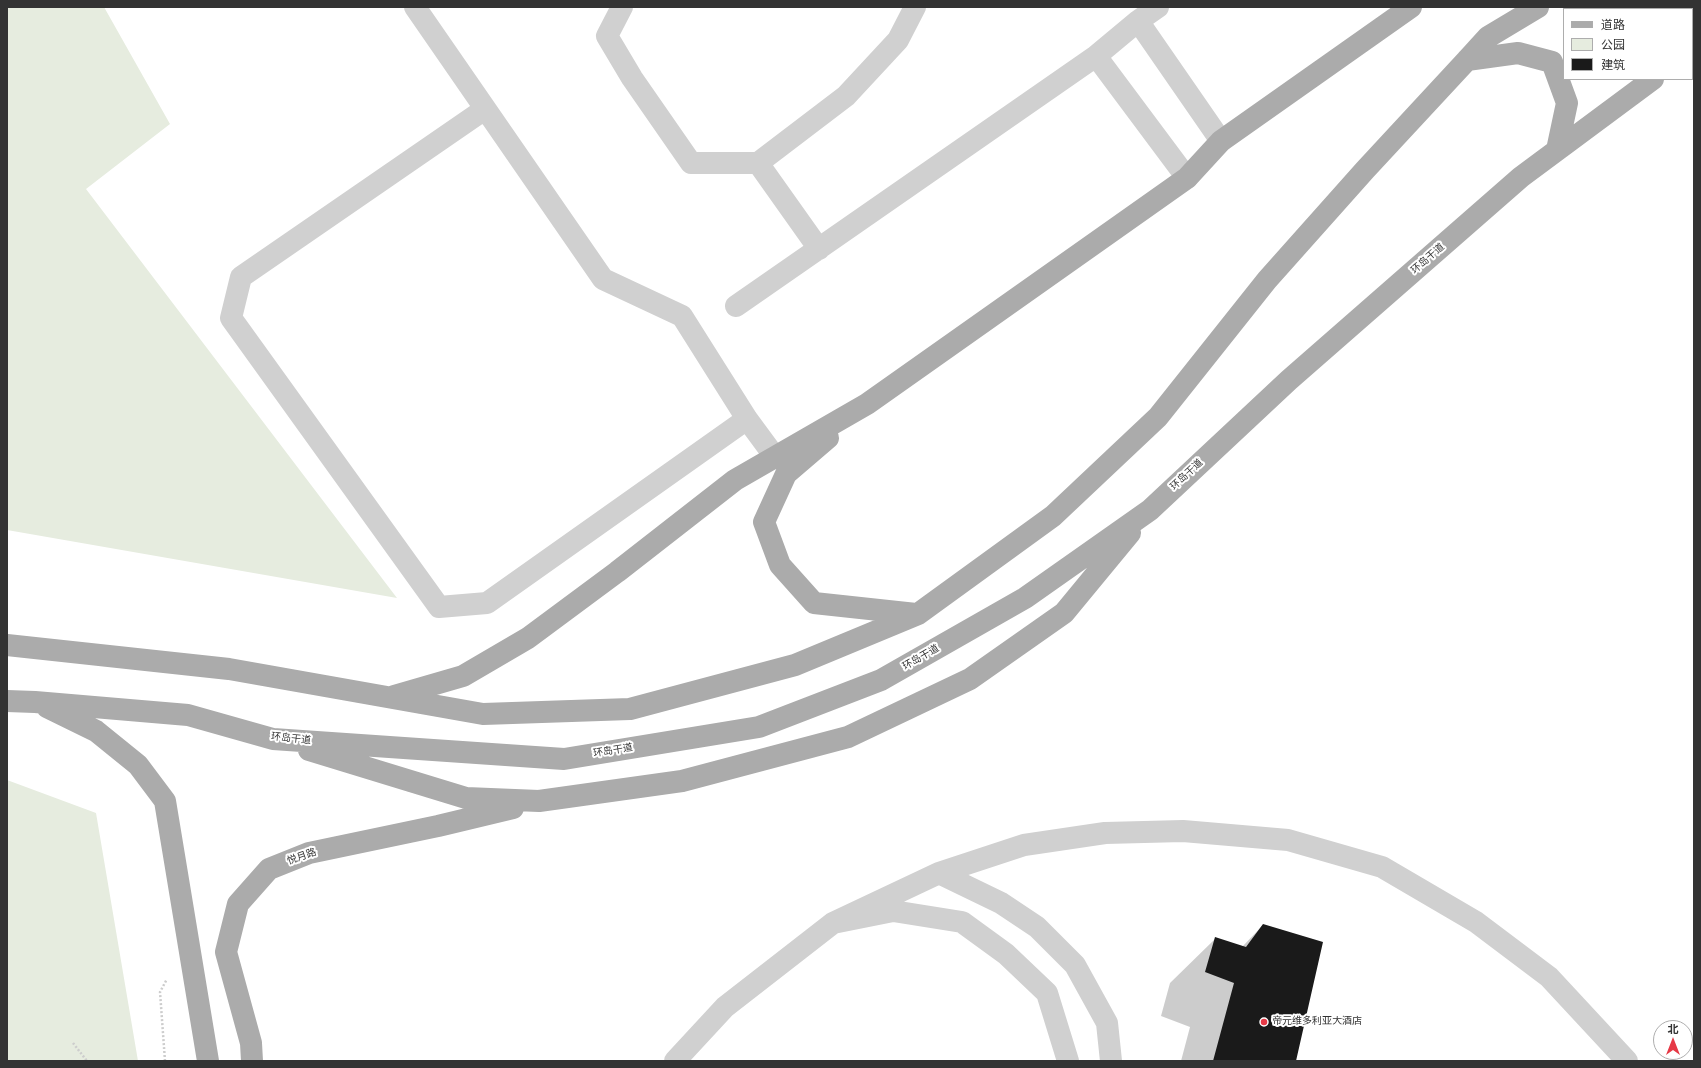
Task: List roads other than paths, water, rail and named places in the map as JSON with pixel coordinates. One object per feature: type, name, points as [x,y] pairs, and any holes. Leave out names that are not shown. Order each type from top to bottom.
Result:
[{"type":"main road","points":[[390,698],[463,676],[528,638],[617,572],[735,480],[867,404],[1187,178],[1221,141],[1411,7]]},
{"type":"main road","points":[[7,645],[228,669],[483,714],[630,709],[795,665],[918,614],[1053,516],[1158,417],[1267,280],[1365,170],[1488,37],[1538,7]]},
{"type":"main road","points":[[1467,60],[1518,53],[1552,62],[1567,103],[1557,150]]},
{"type":"main road","name":"环岛干道","points":[[7,701],[188,715],[273,739],[564,759],[759,727],[882,680],[1025,598],[1150,510],[1289,380],[1521,177],[1652,80]]},
{"type":"main road","points":[[867,404],[786,474],[764,522],[780,565],[814,603],[918,614]]},
{"type":"main road","points":[[273,739],[466,798],[539,801],[682,781],[848,738],[970,679],[1064,613],[1150,510]]},
{"type":"main road","points":[[35,702],[96,731],[138,765],[165,801],[208,1061]]},
{"type":"main road","name":"悦月路","points":[[252,1061],[250,1043],[226,952],[238,904],[269,869],[309,853],[438,826],[539,801]]},
{"type":"street","points":[[415,7],[603,279],[682,316],[747,419],[775,457]]},
{"type":"street","points":[[622,7],[607,36],[632,78],[691,163],[758,163],[846,96],[898,40],[915,7]]},
{"type":"street","points":[[736,306],[1096,56],[1138,21],[1158,7]]},
{"type":"street","points":[[1138,21],[1221,141]]},
{"type":"street","points":[[1096,56],[1187,178]]},
{"type":"street","points":[[485,109],[241,277],[231,318],[439,607],[487,603],[747,419]]},
{"type":"street","points":[[758,163],[819,249]]},
{"type":"street","points":[[675,1061],[725,1007],[833,923],[939,873],[1024,845],[1105,833],[1183,831],[1288,840],[1382,867],[1476,922],[1549,977],[1626,1061]]},
{"type":"street","points":[[939,873],[1001,903],[1037,927],[1075,965],[1107,1023],[1111,1061]]},
{"type":"street","points":[[833,923],[893,911],[962,922],[1006,954],[1046,993],[1068,1061]]},
{"type":"place","name":"帝元维多利亚大酒店","points":[[1264,1022]]}]
